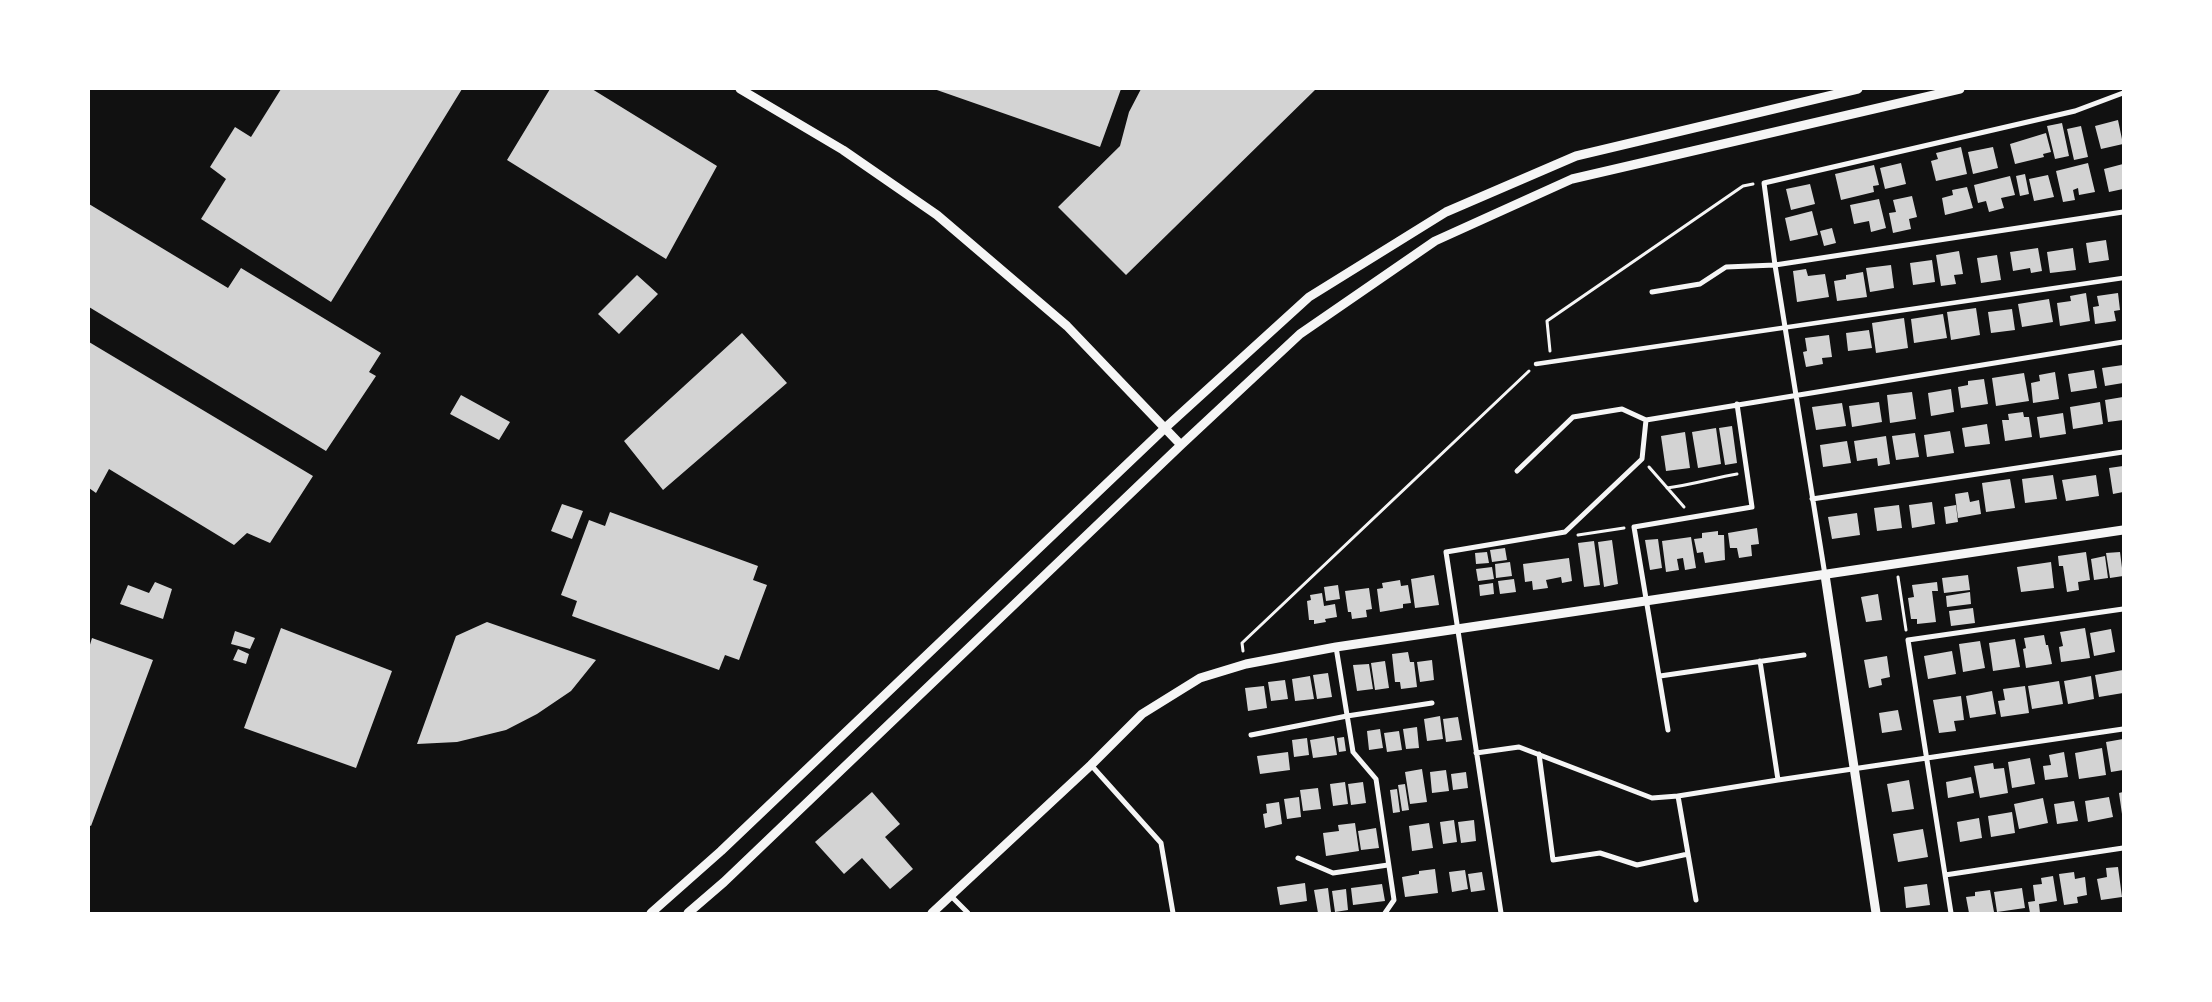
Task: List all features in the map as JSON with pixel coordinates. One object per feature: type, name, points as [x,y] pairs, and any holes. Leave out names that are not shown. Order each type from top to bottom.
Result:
[{"type":"street","points":[[740,89],[843,150],[937,215],[1067,326],[1181,445]]},
{"type":"street","points":[[651,913],[721,851],[1165,428],[1309,297],[1446,212],[1576,156],[1858,89]]},
{"type":"street","points":[[688,913],[724,882],[1181,445],[1300,334],[1435,241],[1572,179],[1960,89]]},
{"type":"street","points":[[1876,913],[1825,575],[1775,265],[1764,183],[2075,111],[2123,93]]},
{"type":"street","points":[[1652,292],[1700,284],[1726,267],[1775,265],[2123,212]]},
{"type":"street","points":[[1536,364],[2123,278]]},
{"type":"street","points":[[1517,471],[1573,417],[1622,409],[1646,420],[2123,342]]},
{"type":"street","points":[[1668,730],[1648,601],[1634,527],[1752,507],[1737,404]]},
{"type":"street","points":[[1501,913],[1446,552],[1565,532],[1642,459],[1646,420]]},
{"type":"street","points":[[1812,499],[2123,452]]},
{"type":"street","points":[[932,913],[1091,765],[1142,714],[1200,678],[1246,664],[1336,647],[2123,530]]},
{"type":"street","points":[[1951,913],[1908,640],[2123,608]]},
{"type":"street","points":[[1336,647],[1353,752],[1376,779],[1394,900],[1385,913]]},
{"type":"street","points":[[1660,676],[1804,655]]},
{"type":"street","points":[[1760,661],[1778,780]]},
{"type":"street","points":[[1251,735],[1347,716],[1432,703]]},
{"type":"street","points":[[1476,753],[1519,747],[1652,798],[1678,796],[2123,729]]},
{"type":"street","points":[[1539,754],[1553,860],[1600,853],[1637,865],[1688,854]]},
{"type":"street","points":[[1091,765],[1161,843],[1173,913]]},
{"type":"street","points":[[1678,796],[1696,900]]},
{"type":"street","points":[[1945,875],[2123,848]]},
{"type":"street","points":[[1298,858],[1333,873],[1388,865]]},
{"type":"street","points":[[950,895],[968,913]]},
{"type":"path","points":[[1246,664],[1242,643],[1550,351],[1547,321],[1743,186],[1764,183]]},
{"type":"path","points":[[1642,459],[1692,517]]},
{"type":"path","points":[[1667,488],[1690,485],[1712,478],[1747,472]]},
{"type":"path","points":[[1565,532],[1579,535],[1634,527]]},
{"type":"path","points":[[1896,564],[1908,640]]},
{"type":"building","points":[[281,89],[462,89],[331,302],[201,219],[226,179],[210,167],[235,127],[251,137]]},
{"type":"building","points":[[550,89],[592,89],[717,166],[666,259],[507,160]]},
{"type":"building","points":[[934,89],[1121,89],[1100,147]]},
{"type":"building","points":[[1141,89],[1316,89],[1126,275],[1058,207],[1120,146],[1129,112]]},
{"type":"building","points":[[2118,120],[2123,144],[2101,149],[2095,126]]},
{"type":"building","points":[[2062,123],[2069,156],[2055,159],[2047,126]]},
{"type":"building","points":[[2081,126],[2088,157],[2074,160],[2067,129]]},
{"type":"building","points":[[2046,133],[2051,152],[2043,154],[2044,157],[2015,164],[2010,144]]},
{"type":"building","points":[[1961,147],[1967,174],[1936,181],[1931,161],[1938,159],[1936,153]]},
{"type":"building","points":[[1993,147],[1998,168],[1973,174],[1968,152]]},
{"type":"building","points":[[1901,163],[1906,184],[1885,189],[1880,168]]},
{"type":"building","points":[[2088,163],[2095,192],[2079,195],[2078,188],[2073,190],[2075,200],[2063,202],[2056,171]]},
{"type":"building","points":[[2123,164],[2123,189],[2109,192],[2104,169]]},
{"type":"building","points":[[1874,165],[1879,185],[1873,186],[1874,192],[1841,200],[1835,174]]},
{"type":"building","points":[[2025,174],[2029,194],[2020,196],[2016,176]]},
{"type":"building","points":[[2048,175],[2054,197],[2034,201],[2029,179]]},
{"type":"building","points":[[2010,176],[2015,195],[2001,198],[2004,208],[1989,212],[1986,201],[1978,203],[1974,185]]},
{"type":"building","points":[[1810,184],[1815,204],[1791,210],[1786,189]]},
{"type":"building","points":[[1967,187],[1973,208],[1945,215],[1942,198],[1953,195],[1952,190]]},
{"type":"building","points":[[1912,196],[1917,217],[1909,219],[1911,229],[1893,233],[1889,213],[1896,212],[1893,200]]},
{"type":"building","points":[[1879,199],[1886,228],[1871,232],[1869,221],[1854,224],[1850,205]]},
{"type":"building","points":[[89,204],[228,288],[241,268],[381,353],[369,372],[376,376],[326,451],[89,307]]},
{"type":"building","points":[[1812,211],[1818,235],[1790,241],[1785,218]]},
{"type":"building","points":[[1832,228],[1836,243],[1824,246],[1820,231]]},
{"type":"building","points":[[2106,240],[2109,260],[2089,263],[2086,243]]},
{"type":"building","points":[[2038,248],[2042,271],[2031,273],[2030,268],[2013,271],[2010,252]]},
{"type":"building","points":[[2073,248],[2076,270],[2050,273],[2047,252]]},
{"type":"building","points":[[1959,251],[1963,274],[1954,275],[1956,284],[1941,286],[1936,255]]},
{"type":"building","points":[[1997,255],[2001,280],[1981,283],[1977,258]]},
{"type":"building","points":[[1932,260],[1935,282],[1913,285],[1910,263]]},
{"type":"building","points":[[1891,265],[1894,288],[1870,292],[1866,268]]},
{"type":"building","points":[[1806,269],[1808,276],[1825,274],[1829,297],[1797,302],[1793,271]]},
{"type":"building","points":[[1863,272],[1867,297],[1837,301],[1834,281],[1846,279],[1846,275]]},
{"type":"building","points":[[637,275],[658,294],[619,334],[598,314]]},
{"type":"building","points":[[2086,293],[2090,321],[2060,326],[2057,303],[2071,301],[2070,296]]},
{"type":"building","points":[[2118,293],[2120,310],[2114,311],[2116,321],[2095,324],[2093,307],[2099,306],[2097,296]]},
{"type":"building","points":[[2049,299],[2053,322],[2022,327],[2018,304]]},
{"type":"building","points":[[1976,308],[1980,335],[1951,340],[1947,312]]},
{"type":"building","points":[[2012,309],[2015,330],[1991,333],[1988,312]]},
{"type":"building","points":[[1943,314],[1947,338],[1914,343],[1911,319]]},
{"type":"building","points":[[1904,318],[1908,348],[1876,353],[1872,323]]},
{"type":"building","points":[[1869,330],[1872,348],[1848,351],[1846,333]]},
{"type":"building","points":[[742,333],[787,383],[663,490],[624,441]]},
{"type":"building","points":[[1829,335],[1832,357],[1822,358],[1823,364],[1806,367],[1803,352],[1807,351],[1805,338]]},
{"type":"building","points":[[89,342],[313,476],[270,543],[247,533],[234,545],[109,469],[96,493],[89,488]]},
{"type":"building","points":[[2123,365],[2123,383],[2105,386],[2102,368]]},
{"type":"building","points":[[2094,370],[2097,388],[2071,392],[2068,374]]},
{"type":"building","points":[[2055,372],[2059,399],[2033,403],[2031,383],[2040,381],[2039,375]]},
{"type":"building","points":[[2024,373],[2029,401],[1996,406],[1992,378]]},
{"type":"building","points":[[1984,379],[1988,404],[1961,408],[1958,387],[1968,385],[1968,381]]},
{"type":"building","points":[[1951,389],[1954,412],[1931,416],[1928,393]]},
{"type":"building","points":[[1912,392],[1916,419],[1890,423],[1887,395]]},
{"type":"building","points":[[461,395],[510,422],[499,440],[450,414]]},
{"type":"building","points":[[2123,397],[2123,420],[2108,422],[2105,400]]},
{"type":"building","points":[[1879,402],[1882,422],[1852,427],[1849,406]]},
{"type":"building","points":[[2100,402],[2103,424],[2073,429],[2070,407]]},
{"type":"building","points":[[1842,403],[1846,426],[1816,430],[1812,407]]},
{"type":"building","points":[[2023,412],[2024,417],[2029,417],[2032,437],[2005,441],[2002,420],[2009,420],[2008,414]]},
{"type":"building","points":[[2063,413],[2066,434],[2040,438],[2037,417]]},
{"type":"building","points":[[1987,424],[1990,444],[1965,447],[1962,428]]},
{"type":"building","points":[[1732,426],[1737,463],[1725,465],[1719,428]]},
{"type":"building","points":[[1716,428],[1721,464],[1698,468],[1692,432]]},
{"type":"building","points":[[1950,431],[1954,453],[1927,457],[1924,435]]},
{"type":"building","points":[[1685,432],[1690,468],[1666,471],[1661,436]]},
{"type":"building","points":[[1915,433],[1919,457],[1896,460],[1892,436]]},
{"type":"building","points":[[1886,436],[1890,464],[1878,466],[1877,458],[1857,461],[1854,441]]},
{"type":"building","points":[[1847,441],[1851,463],[1823,467],[1820,445]]},
{"type":"building","points":[[2123,466],[2123,492],[2113,494],[2109,468]]},
{"type":"building","points":[[2053,475],[2057,499],[2025,503],[2022,479]]},
{"type":"building","points":[[2096,475],[2099,496],[2066,501],[2062,480]]},
{"type":"building","points":[[2010,479],[2015,508],[1986,512],[1982,483]]},
{"type":"building","points":[[1968,492],[1970,502],[1979,500],[1981,514],[1958,518],[1955,494]]},
{"type":"building","points":[[1932,502],[1935,524],[1912,528],[1909,505]]},
{"type":"building","points":[[562,504],[583,511],[572,539],[551,531]]},
{"type":"building","points":[[1899,505],[1902,528],[1877,531],[1874,508]]},
{"type":"building","points":[[1956,505],[1958,522],[1946,524],[1944,507]]},
{"type":"building","points":[[610,512],[758,566],[753,580],[767,585],[739,660],[725,655],[719,670],[572,616],[577,601],[561,595],[589,520],[605,526]]},
{"type":"building","points":[[1857,513],[1860,535],[1832,539],[1828,517]]},
{"type":"building","points":[[1757,528],[1759,544],[1751,545],[1752,556],[1739,558],[1737,548],[1730,548],[1728,533]]},
{"type":"building","points":[[1718,531],[1718,535],[1724,535],[1725,560],[1705,563],[1703,552],[1697,553],[1694,539],[1702,538],[1702,533]]},
{"type":"building","points":[[1691,537],[1696,568],[1685,570],[1683,558],[1677,559],[1679,570],[1666,572],[1662,541]]},
{"type":"building","points":[[1658,539],[1662,568],[1650,570],[1645,540]]},
{"type":"building","points":[[1612,540],[1618,584],[1604,587],[1598,542]]},
{"type":"building","points":[[1594,541],[1600,585],[1584,587],[1578,543]]},
{"type":"building","points":[[1505,548],[1507,560],[1492,562],[1490,550]]},
{"type":"building","points":[[1487,552],[1489,563],[1476,564],[1475,553]]},
{"type":"building","points":[[2086,552],[2090,580],[2078,582],[2079,590],[2067,592],[2063,566],[2059,566],[2058,556]]},
{"type":"building","points":[[2120,552],[2123,576],[2110,578],[2106,553]]},
{"type":"building","points":[[2105,556],[2108,578],[2094,580],[2091,559]]},
{"type":"building","points":[[1569,558],[1572,581],[1562,583],[1561,577],[1546,580],[1548,588],[1533,590],[1532,581],[1525,582],[1523,564]]},
{"type":"building","points":[[1510,562],[1512,576],[1496,578],[1495,564]]},
{"type":"building","points":[[2051,562],[2054,588],[2021,592],[2017,567]]},
{"type":"building","points":[[1492,567],[1494,579],[1478,581],[1476,569]]},
{"type":"building","points":[[1434,575],[1439,605],[1415,608],[1411,579]]},
{"type":"building","points":[[1968,575],[1970,590],[1944,593],[1942,578]]},
{"type":"building","points":[[1514,579],[1516,592],[1500,594],[1498,581]]},
{"type":"building","points":[[1400,580],[1401,586],[1408,585],[1411,603],[1403,604],[1403,608],[1380,612],[1377,589],[1383,588],[1382,583]]},
{"type":"building","points":[[155,582],[172,589],[163,619],[120,604],[128,585],[149,593]]},
{"type":"building","points":[[1937,582],[1938,591],[1932,591],[1936,622],[1917,624],[1917,619],[1911,619],[1908,598],[1914,597],[1912,585]]},
{"type":"building","points":[[1493,583],[1494,594],[1480,596],[1479,585]]},
{"type":"building","points":[[1338,585],[1340,599],[1326,601],[1324,587]]},
{"type":"building","points":[[1369,588],[1372,609],[1366,610],[1367,617],[1352,619],[1351,612],[1348,612],[1345,591]]},
{"type":"building","points":[[1970,592],[1971,604],[1947,607],[1946,596]]},
{"type":"building","points":[[1322,593],[1324,606],[1335,604],[1337,617],[1325,619],[1326,622],[1314,624],[1314,620],[1309,620],[1307,601],[1311,600],[1310,595]]},
{"type":"building","points":[[1878,594],[1882,620],[1866,622],[1861,597]]},
{"type":"building","points":[[1973,608],[1975,623],[1951,626],[1949,611]]},
{"type":"building","points":[[487,622],[596,660],[571,691],[537,714],[506,730],[457,742],[417,744],[456,636]]},
{"type":"building","points":[[281,628],[392,671],[356,768],[244,728]]},
{"type":"building","points":[[2085,628],[2090,658],[2061,662],[2059,647],[2063,646],[2060,632]]},
{"type":"building","points":[[2111,629],[2115,652],[2094,656],[2090,633]]},
{"type":"building","points":[[235,631],[255,638],[250,649],[231,644]]},
{"type":"building","points":[[2044,635],[2052,664],[2026,668],[2023,649],[2026,648],[2024,638]]},
{"type":"building","points":[[92,638],[153,660],[91,826],[89,825],[89,648]]},
{"type":"building","points":[[2015,639],[2020,667],[1993,671],[1989,643]]},
{"type":"building","points":[[1980,641],[1985,668],[1963,672],[1959,644]]},
{"type":"building","points":[[238,649],[249,654],[246,664],[233,660]]},
{"type":"building","points":[[1952,651],[1956,674],[1928,679],[1924,656]]},
{"type":"building","points":[[1408,652],[1410,662],[1414,662],[1417,687],[1401,689],[1400,682],[1395,682],[1392,654]]},
{"type":"building","points":[[1887,656],[1890,677],[1881,679],[1882,685],[1869,688],[1864,660]]},
{"type":"building","points":[[1432,660],[1434,680],[1420,682],[1417,662]]},
{"type":"building","points":[[1385,661],[1389,688],[1375,690],[1371,663]]},
{"type":"building","points":[[1369,664],[1373,689],[1357,691],[1353,665]]},
{"type":"building","points":[[2123,670],[2123,693],[2099,697],[2095,675]]},
{"type":"building","points":[[1328,673],[1332,697],[1317,699],[1313,675]]},
{"type":"building","points":[[1310,676],[1314,699],[1295,701],[1292,679]]},
{"type":"building","points":[[2091,676],[2094,699],[2068,704],[2064,681]]},
{"type":"building","points":[[1285,680],[1288,699],[1271,701],[1268,682]]},
{"type":"building","points":[[2059,681],[2063,704],[2032,709],[2028,686]]},
{"type":"building","points":[[1264,686],[1267,708],[1248,711],[1245,688]]},
{"type":"building","points":[[2025,686],[2029,713],[2001,717],[1998,701],[2005,700],[2003,689]]},
{"type":"building","points":[[1992,691],[1996,714],[1970,718],[1966,696]]},
{"type":"building","points":[[1961,696],[1964,720],[1954,721],[1956,731],[1939,733],[1933,700]]},
{"type":"building","points":[[1898,710],[1902,730],[1882,733],[1879,713]]},
{"type":"building","points":[[1440,716],[1443,739],[1427,741],[1424,719]]},
{"type":"building","points":[[1458,717],[1462,740],[1446,742],[1443,719]]},
{"type":"building","points":[[1417,727],[1419,748],[1406,749],[1403,729]]},
{"type":"building","points":[[1380,729],[1383,748],[1369,750],[1367,731]]},
{"type":"building","points":[[1399,731],[1402,750],[1387,752],[1384,733]]},
{"type":"building","points":[[1334,736],[1337,755],[1313,758],[1310,740]]},
{"type":"building","points":[[1344,737],[1346,751],[1339,752],[1337,738]]},
{"type":"building","points":[[1307,738],[1309,755],[1294,757],[1292,740]]},
{"type":"building","points":[[2123,739],[2123,770],[2111,772],[2106,742]]},
{"type":"building","points":[[2102,748],[2106,775],[2079,779],[2075,753]]},
{"type":"building","points":[[1288,752],[1290,770],[1260,774],[1257,756]]},
{"type":"building","points":[[2064,752],[2068,777],[2045,780],[2043,766],[2051,765],[2049,755]]},
{"type":"building","points":[[2030,758],[2035,784],[2012,788],[2008,762]]},
{"type":"building","points":[[1993,763],[1994,769],[2004,768],[2008,793],[1980,798],[1974,766]]},
{"type":"building","points":[[1422,769],[1427,802],[1410,804],[1405,772]]},
{"type":"building","points":[[1446,770],[1449,791],[1432,793],[1430,772]]},
{"type":"building","points":[[1466,772],[1468,788],[1453,790],[1451,774]]},
{"type":"building","points":[[1971,777],[1974,793],[1948,798],[1946,782]]},
{"type":"building","points":[[1909,780],[1914,809],[1892,812],[1887,784]]},
{"type":"building","points":[[1345,782],[1348,804],[1333,806],[1330,784]]},
{"type":"building","points":[[1363,782],[1366,803],[1351,805],[1348,784]]},
{"type":"building","points":[[1405,784],[1409,810],[1402,811],[1398,785]]},
{"type":"building","points":[[1318,788],[1321,809],[1303,811],[1300,790]]},
{"type":"building","points":[[1397,789],[1400,812],[1393,813],[1390,790]]},
{"type":"building","points":[[872,792],[900,824],[885,837],[913,869],[890,889],[862,858],[844,874],[815,842]]},
{"type":"building","points":[[2123,792],[2123,814],[2122,814],[2119,793]]},
{"type":"building","points":[[1299,797],[1301,817],[1287,819],[1284,799]]},
{"type":"building","points":[[2109,797],[2113,817],[2088,822],[2085,801]]},
{"type":"building","points":[[2043,798],[2048,823],[2019,829],[2014,804]]},
{"type":"building","points":[[2074,801],[2078,821],[2057,824],[2054,804]]},
{"type":"building","points":[[1279,802],[1282,824],[1265,828],[1263,814],[1267,813],[1266,804]]},
{"type":"building","points":[[2012,812],[2015,833],[1991,837],[1988,816]]},
{"type":"building","points":[[1979,818],[1982,838],[1960,842],[1957,822]]},
{"type":"building","points":[[1454,820],[1457,842],[1443,844],[1440,822]]},
{"type":"building","points":[[1474,820],[1476,841],[1461,843],[1458,822]]},
{"type":"building","points":[[1355,823],[1359,851],[1326,856],[1323,833],[1339,831],[1338,825]]},
{"type":"building","points":[[1429,823],[1433,848],[1412,851],[1409,826]]},
{"type":"building","points":[[1376,828],[1379,848],[1361,850],[1358,831]]},
{"type":"building","points":[[1923,829],[1928,857],[1898,862],[1893,834]]},
{"type":"building","points":[[2118,867],[2122,897],[2101,900],[2097,879],[2107,877],[2106,868]]},
{"type":"building","points":[[1435,869],[1438,893],[1405,897],[1402,877],[1419,874],[1419,871]]},
{"type":"building","points":[[1465,870],[1468,889],[1452,892],[1449,872]]},
{"type":"building","points":[[1482,872],[1485,890],[1471,892],[1468,874]]},
{"type":"building","points":[[2074,872],[2075,879],[2085,877],[2087,895],[2077,897],[2078,903],[2064,905],[2059,874]]},
{"type":"building","points":[[2053,876],[2057,901],[2039,904],[2040,913],[2030,913],[2028,902],[2035,901],[2033,885],[2042,884],[2041,878]]},
{"type":"building","points":[[1305,883],[1307,901],[1280,905],[1277,887]]},
{"type":"building","points":[[1382,884],[1385,901],[1353,905],[1351,888]]},
{"type":"building","points":[[1927,884],[1930,905],[1906,908],[1904,887]]},
{"type":"building","points":[[1328,888],[1331,912],[1318,913],[1314,890]]},
{"type":"building","points":[[2022,888],[2025,908],[1997,912],[1994,892]]},
{"type":"building","points":[[1346,889],[1348,910],[1335,912],[1332,891]]},
{"type":"building","points":[[1990,890],[1994,912],[1969,913],[1966,897],[1975,896],[1975,892]]}]
